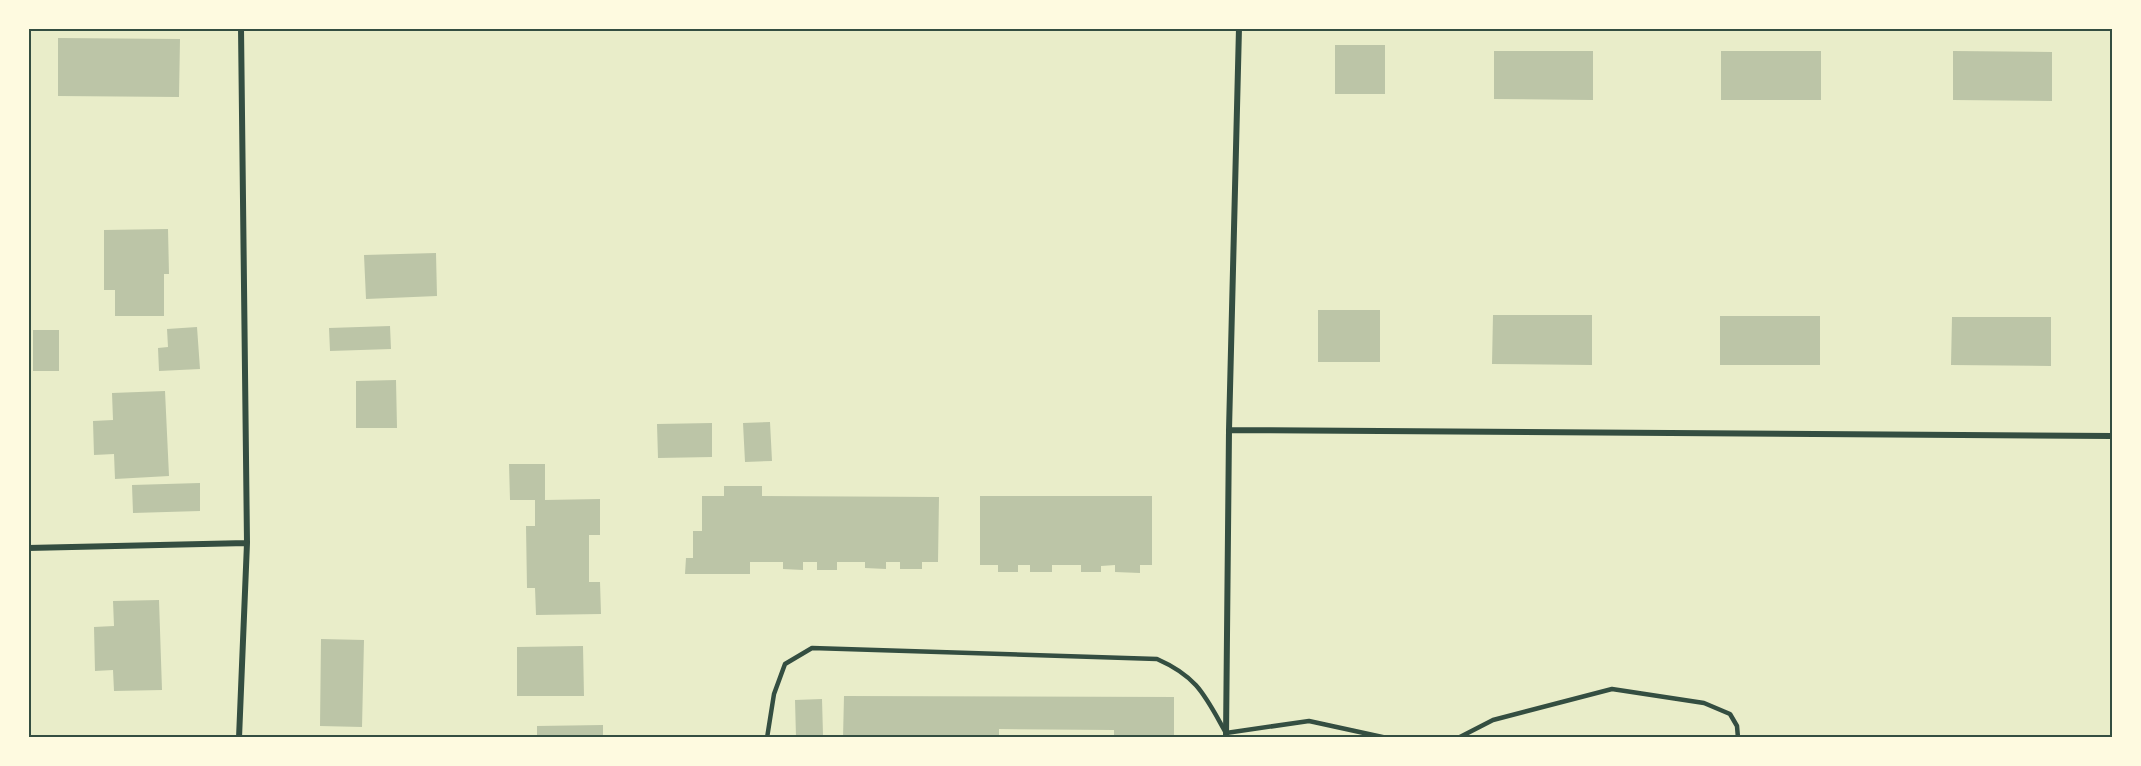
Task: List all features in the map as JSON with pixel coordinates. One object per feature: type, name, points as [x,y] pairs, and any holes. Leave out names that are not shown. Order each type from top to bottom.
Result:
[{"type":"street","points":[[239,738],[247,543],[241,28]]},
{"type":"street","points":[[1226,735],[1229,430],[1239,28]]},
{"type":"street","points":[[1229,430],[2112,436]]},
{"type":"street","points":[[28,548],[247,543]]},
{"type":"lane","points":[[767,738],[774,694],[785,663],[812,648],[1156,659],[1173,666],[1198,685],[1226,735],[1309,721],[1387,738]]},
{"type":"lane","points":[[1458,738],[1493,720],[1612,689],[1704,703],[1730,714],[1737,726],[1738,738]]},
{"type":"building","points":[[58,38],[180,39],[179,97],[58,96]]},
{"type":"building","points":[[1335,45],[1385,45],[1385,94],[1335,94]]},
{"type":"building","points":[[1494,51],[1593,51],[1593,100],[1494,99]]},
{"type":"building","points":[[1721,51],[1821,51],[1821,100],[1721,100]]},
{"type":"building","points":[[1953,51],[2052,52],[2052,101],[1953,100]]},
{"type":"building","points":[[168,229],[169,274],[164,274],[164,316],[115,316],[115,290],[104,290],[104,230]]},
{"type":"building","points":[[436,253],[437,296],[366,299],[364,255]]},
{"type":"building","points":[[1318,310],[1380,310],[1380,362],[1318,362]]},
{"type":"building","points":[[1493,315],[1592,315],[1592,365],[1492,364]]},
{"type":"building","points":[[1720,316],[1820,316],[1820,365],[1720,365]]},
{"type":"building","points":[[1952,317],[2051,317],[2051,366],[1951,365]]},
{"type":"building","points":[[390,326],[391,349],[330,351],[329,328]]},
{"type":"building","points":[[197,327],[200,369],[159,371],[158,348],[168,347],[167,329]]},
{"type":"building","points":[[33,330],[59,330],[59,371],[33,371]]},
{"type":"building","points":[[396,380],[397,428],[356,428],[356,381]]},
{"type":"building","points":[[165,391],[169,476],[115,479],[114,454],[94,455],[93,421],[113,420],[112,393]]},
{"type":"building","points":[[770,422],[772,461],[745,462],[743,423]]},
{"type":"building","points":[[712,423],[712,457],[658,458],[657,424]]},
{"type":"building","points":[[509,464],[545,464],[545,500],[600,499],[600,535],[589,535],[589,582],[600,582],[601,614],[536,615],[535,588],[527,588],[526,526],[535,526],[535,500],[510,500]]},
{"type":"building","points":[[200,483],[200,511],[133,513],[132,485]]},
{"type":"building","points":[[724,486],[762,486],[762,496],[939,497],[938,562],[922,562],[922,569],[900,569],[900,562],[886,562],[886,569],[865,568],[865,562],[837,562],[837,570],[817,570],[817,562],[803,562],[803,570],[783,569],[783,562],[750,562],[750,574],[685,574],[686,558],[693,558],[693,531],[702,531],[702,496],[724,496]]},
{"type":"building","points":[[980,496],[1152,496],[1152,565],[1140,565],[1140,573],[1115,572],[1115,565],[1101,566],[1101,572],[1081,572],[1081,565],[1052,565],[1052,572],[1030,572],[1030,565],[1018,565],[1018,572],[998,572],[998,565],[980,565]]},
{"type":"building","points":[[159,600],[162,690],[114,691],[113,670],[95,671],[94,627],[114,626],[113,601]]},
{"type":"building","points":[[321,639],[364,640],[362,727],[320,726]]},
{"type":"building","points":[[583,646],[584,696],[517,696],[517,647]]},
{"type":"building","points":[[844,696],[1174,697],[1174,738],[1114,738],[1114,730],[999,729],[999,738],[843,738]]},
{"type":"building","points":[[822,699],[823,735],[796,737],[795,700]]},
{"type":"building","points":[[603,725],[603,738],[537,738],[537,726]]}]
